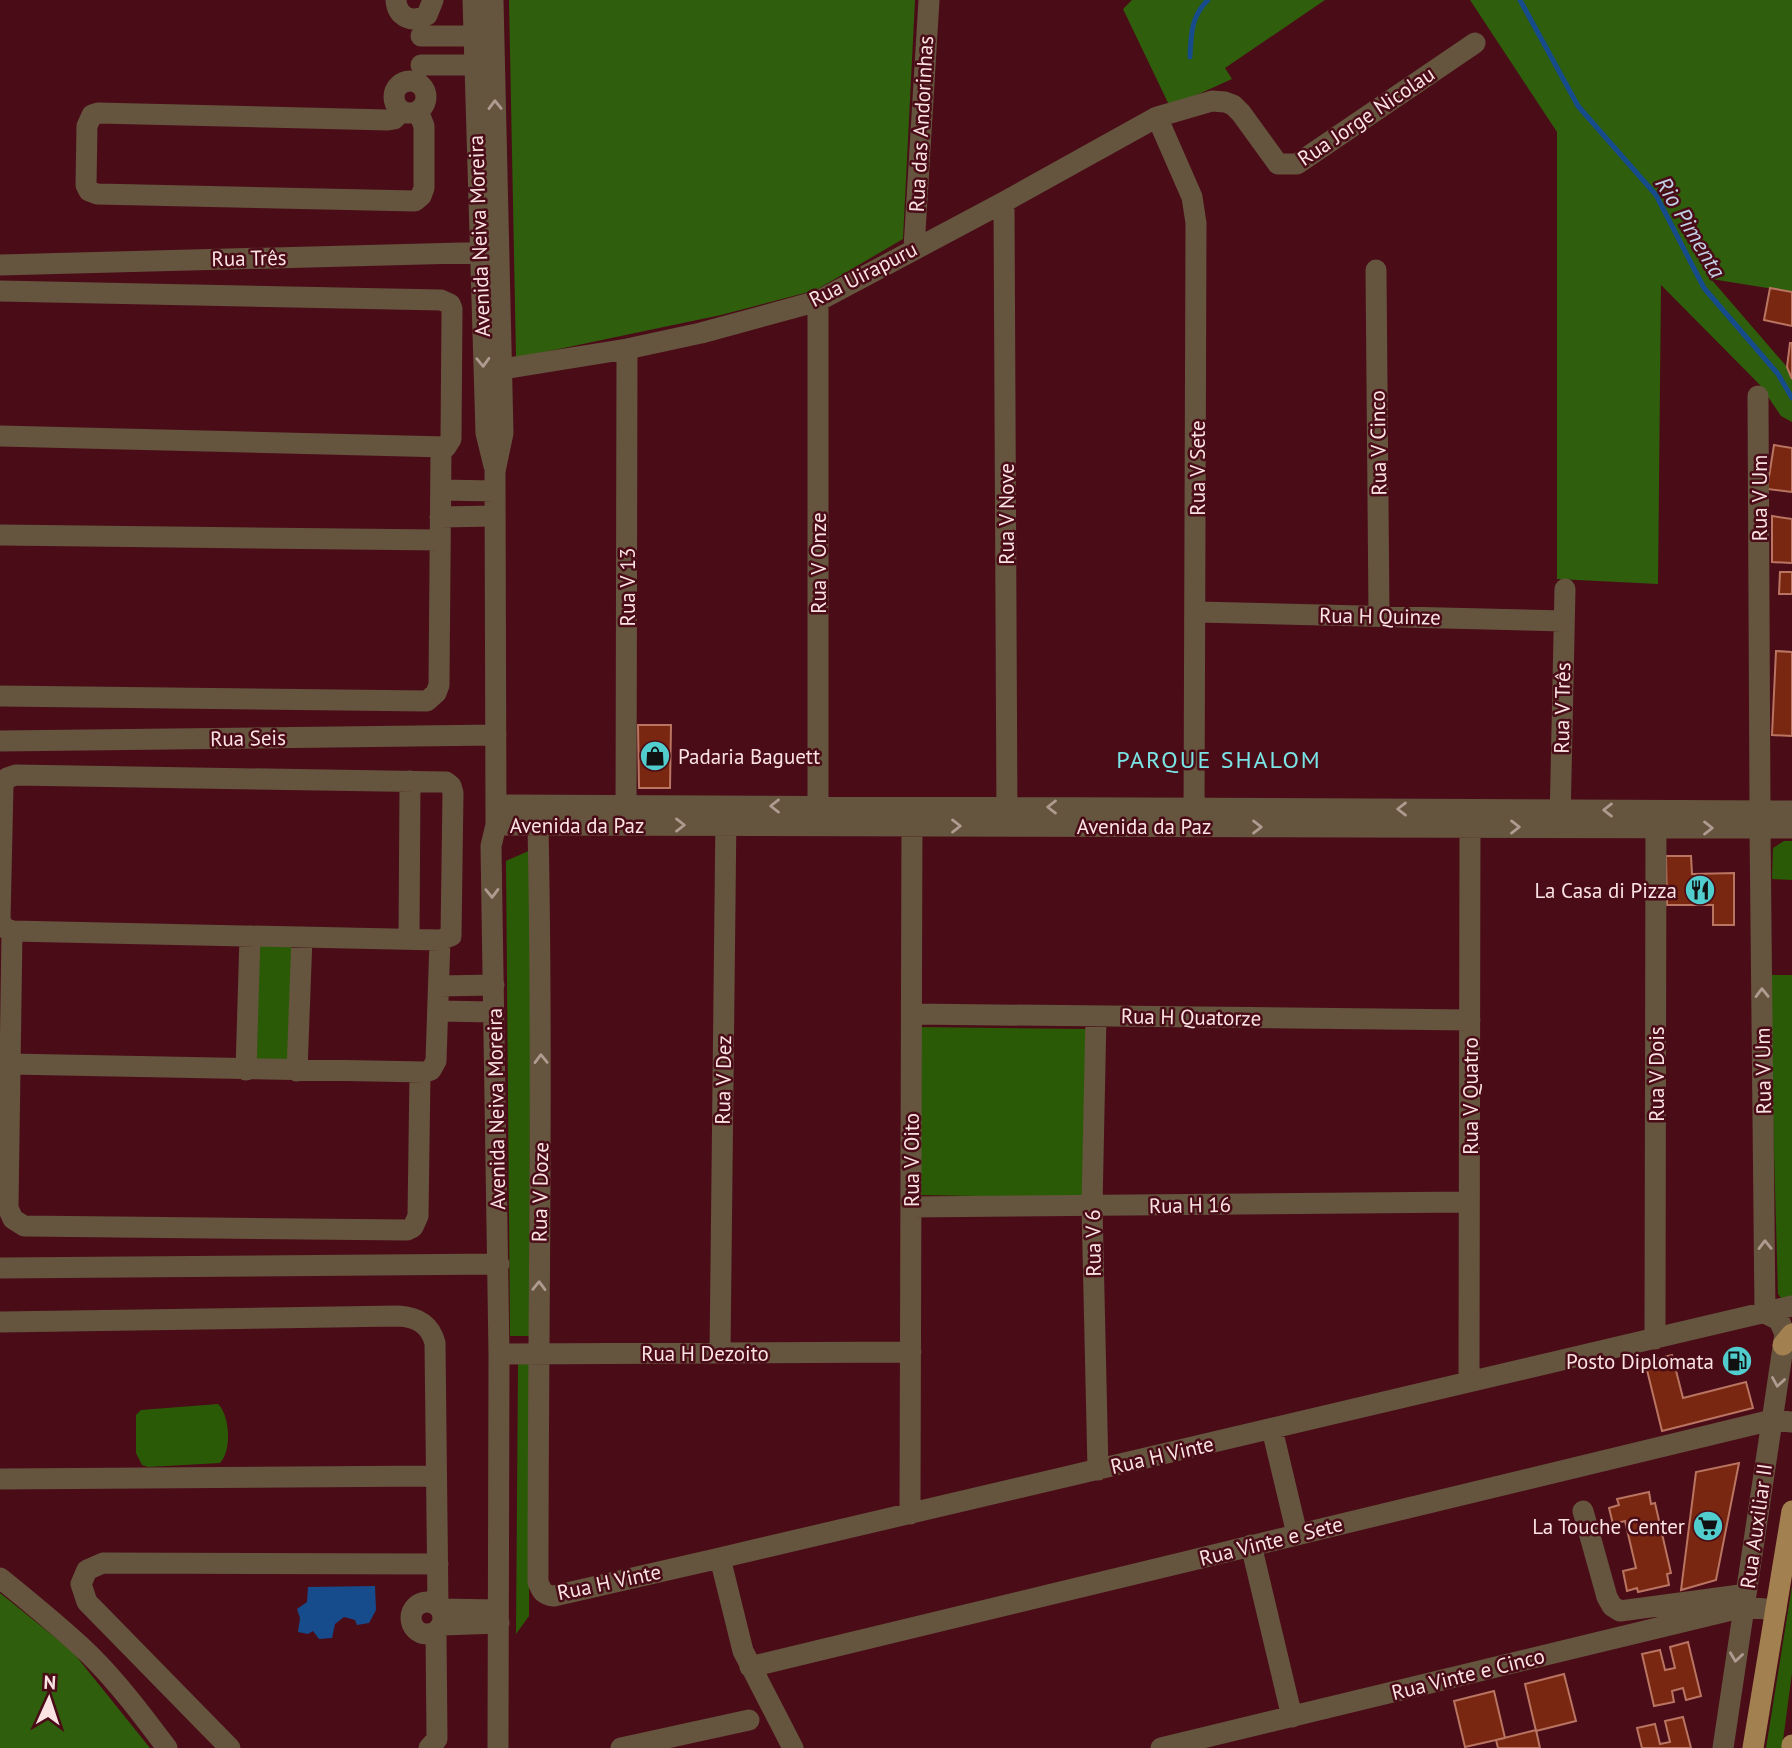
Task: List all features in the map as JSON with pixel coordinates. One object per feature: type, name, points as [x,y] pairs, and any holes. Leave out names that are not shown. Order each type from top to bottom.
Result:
[{"type":"main road","points":[[1753,1748],[1792,1511]]},
{"type":"street","points":[[396,0],[399,12],[409,19],[425,18],[484,36]]},
{"type":"street","name":"Avenida Neiva Moreira","points":[[473,0],[484,36],[489,253],[486,433],[495,481]]},
{"type":"street","name":"Avenida Neiva Moreira","points":[[484,36],[493,0]]},
{"type":"street","name":"Rua das Andorinhas","points":[[914,248],[929,0]]},
{"type":"street","points":[[410,111],[424,126],[424,188],[415,201],[97,194],[89,191],[86,185],[86,125],[92,115],[98,113],[394,119],[427,98],[418,73],[425,18]]},
{"type":"street","name":"Rua Jorge Nicolau","points":[[1157,117],[1212,101],[1225,102],[1241,113],[1278,164],[1297,164],[1475,43]]},
{"type":"street","points":[[418,73],[485,65]]},
{"type":"street","name":"Rua Uirapuru","points":[[502,369],[627,349],[701,333],[818,300],[1004,202],[1157,117]]},
{"type":"street","name":"Rua V Sete","points":[[1157,117],[1192,197],[1196,223],[1195,817]]},
{"type":"street","name":"Rua V Nove","points":[[1004,202],[1007,817]]},
{"type":"street","name":"Avenida Neiva Moreira","points":[[489,253],[502,369],[503,433],[495,481],[496,815],[491,846],[499,1264],[498,1748]]},
{"type":"street","name":"Rua Três","points":[[0,265],[489,253]]},
{"type":"street","name":"Rua V Cinco","points":[[1376,270],[1380,616]]},
{"type":"street","points":[[0,291],[445,301],[452,309],[449,446],[441,448],[0,436]]},
{"type":"street","name":"Rua V Onze","points":[[818,300],[818,816]]},
{"type":"street","name":"Rua V 13","points":[[626,815],[627,349]]},
{"type":"street","name":"Rua V Um","points":[[1758,396],[1765,1313]]},
{"type":"street","points":[[0,696],[427,701],[436,693],[439,685],[441,448]]},
{"type":"street","points":[[441,490],[464,491],[495,481]]},
{"type":"street","points":[[440,517],[495,516]]},
{"type":"street","points":[[0,535],[440,540]]},
{"type":"street","name":"Rua V Três","points":[[1560,818],[1564,589]]},
{"type":"street","name":"Rua H Quinze","points":[[1197,611],[1564,621]]},
{"type":"street","name":"Rua Seis","points":[[0,741],[496,735]]},
{"type":"street","points":[[11,776],[410,781],[446,782],[453,789],[452,930],[451,936],[440,940],[12,930],[5,928],[1,920],[4,785],[11,776]]},
{"type":"street","points":[[409,939],[410,781]]},
{"type":"street","name":"Avenida da Paz","points":[[496,815],[528,805],[626,815],[1007,817],[1760,819],[1792,811]]},
{"type":"street","name":"Rua V Doze","points":[[528,805],[538,825],[541,1077],[538,1582]]},
{"type":"street","name":"Avenida da Paz","points":[[496,815],[538,825],[626,815]]},
{"type":"street","name":"Rua V Dez","points":[[720,1353],[726,815]]},
{"type":"street","name":"Rua V Oito","points":[[911,1514],[912,816]]},
{"type":"street","name":"Rua V Quatro","points":[[1469,1382],[1470,818]]},
{"type":"street","name":"Rua V Dois","points":[[1654,1339],[1656,819]]},
{"type":"street","name":"Avenida da Paz","points":[[1760,819],[1792,828]]},
{"type":"street","points":[[12,930],[8,1209],[13,1219],[24,1226],[407,1230],[413,1227],[418,1216],[419,1073]]},
{"type":"street","points":[[246,1070],[250,936]]},
{"type":"street","points":[[297,1071],[302,937]]},
{"type":"street","points":[[10,1064],[419,1073],[431,1070],[436,1061],[440,940]]},
{"type":"street","points":[[439,985],[494,985]]},
{"type":"street","points":[[438,1011],[494,1012]]},
{"type":"street","name":"Rua H Quatorze","points":[[912,1014],[1470,1020]]},
{"type":"street","name":"Rua V 6","points":[[1096,1016],[1092,1206],[1098,1470]]},
{"type":"street","name":"Rua H 16","points":[[911,1207],[1469,1202]]},
{"type":"street","points":[[0,1268],[499,1264]]},
{"type":"street","name":"Rua H Vinte","points":[[538,1582],[541,1592],[554,1596],[1792,1306]]},
{"type":"street","name":"Rua Auxiliar II","points":[[1723,1748],[1745,1601],[1782,1421],[1788,1339],[1782,1325],[1765,1313]]},
{"type":"street","points":[[0,1322],[398,1316],[414,1318],[428,1328],[435,1343],[439,1618],[437,1739],[429,1748]]},
{"type":"street","name":"Rua H Dezoito","points":[[499,1354],[911,1352]]},
{"type":"street","name":"Rua Vinte e Sete","points":[[750,1667],[1297,1534],[1782,1421]]},
{"type":"street","points":[[1272,1429],[1297,1534]]},
{"type":"street","points":[[0,1479],[436,1476]]},
{"type":"street","points":[[1583,1511],[1607,1597],[1612,1606],[1620,1611],[1745,1601]]},
{"type":"street","points":[[1251,1545],[1292,1717]]},
{"type":"street","points":[[720,1558],[743,1651],[793,1748]]},
{"type":"street","points":[[230,1748],[87,1602],[81,1584],[87,1570],[103,1563],[438,1564]]},
{"type":"street","points":[[0,1578],[41,1610],[92,1657],[141,1713],[167,1748]]},
{"type":"street","name":"Rua Vinte e Cinco","points":[[1161,1748],[1234,1740],[1292,1717],[1745,1601],[1776,1610]]},
{"type":"street","points":[[439,1618],[498,1616]]},
{"type":"street","points":[[621,1748],[702,1740],[748,1720]]},
{"type":"green space","points":[[509,0],[915,0],[903,239],[816,290],[721,315],[516,358]]},
{"type":"green space","points":[[1132,0],[1325,0],[1225,68],[1232,79],[1170,107],[1123,9]]},
{"type":"green space","points":[[1470,0],[1792,0],[1792,292],[1711,279],[1787,367],[1792,379],[1792,422],[1781,416],[1760,385],[1661,285],[1658,584],[1557,579],[1557,132]]},
{"type":"green space","points":[[1784,841],[1792,841],[1792,880],[1772,879],[1773,848]]},
{"type":"green space","points":[[531,850],[529,1336],[510,1336],[506,861]]},
{"type":"green space","points":[[288,944],[292,948],[288,1059],[255,1061],[254,946]]},
{"type":"green space","points":[[1769,975],[1792,975],[1792,1298],[1782,1299],[1778,1294]]},
{"type":"green space","points":[[921,1027],[1087,1029],[1085,1198],[919,1195]]},
{"type":"green space","points":[[518,1363],[530,1364],[529,1616],[516,1634]]},
{"type":"green space","points":[[218,1404],[225,1416],[228,1433],[226,1450],[220,1463],[148,1467],[142,1465],[136,1453],[136,1415],[141,1410]]},
{"type":"green space","points":[[1792,1586],[1792,1673],[1782,1748],[1766,1748]]},
{"type":"green space","points":[[0,1593],[72,1651],[150,1748],[0,1748]]},
{"type":"water","points":[[375,1586],[376,1610],[369,1623],[357,1625],[355,1620],[344,1617],[335,1624],[332,1638],[319,1639],[313,1631],[308,1634],[298,1632],[300,1618],[297,1609],[307,1602],[308,1587]]},
{"type":"building","points":[[1770,288],[1792,292],[1792,326],[1764,320]]},
{"type":"building","points":[[1792,343],[1792,379],[1787,367]]},
{"type":"building","points":[[1774,445],[1792,448],[1792,492],[1767,489]]},
{"type":"building","points":[[1772,516],[1792,519],[1792,563],[1772,562]]},
{"type":"building","points":[[1780,572],[1792,572],[1792,594],[1779,594]]},
{"type":"building","points":[[1776,651],[1792,652],[1792,736],[1772,735]]},
{"type":"building","name":"Padaria Baguett","points":[[638,725],[671,725],[670,788],[639,788]]},
{"type":"building","name":"La Casa di Pizza","points":[[1666,856],[1691,856],[1692,874],[1734,873],[1734,925],[1713,925],[1713,905],[1667,905]]},
{"type":"building","points":[[1672,1355],[1683,1398],[1746,1382],[1753,1408],[1662,1431],[1645,1362]]},
{"type":"building","name":"La Touche Center","points":[[1739,1463],[1716,1580],[1681,1590],[1696,1472]]},
{"type":"building","points":[[1649,1492],[1651,1504],[1655,1503],[1671,1573],[1667,1574],[1669,1585],[1638,1592],[1637,1588],[1627,1591],[1623,1571],[1636,1568],[1625,1521],[1613,1524],[1609,1508],[1619,1505],[1617,1499]]},
{"type":"building","points":[[1688,1642],[1701,1696],[1686,1700],[1683,1688],[1672,1691],[1674,1702],[1654,1706],[1642,1654],[1660,1650],[1665,1670],[1675,1668],[1670,1647]]},
{"type":"building","points":[[1564,1674],[1576,1721],[1536,1731],[1525,1684]]},
{"type":"building","points":[[1494,1691],[1505,1738],[1465,1747],[1454,1701]]},
{"type":"building","points":[[1683,1717],[1691,1748],[1642,1748],[1637,1728],[1655,1724],[1660,1744],[1670,1742],[1665,1721]]},
{"type":"building","points":[[1536,1730],[1540,1748],[1498,1748],[1496,1740]]},
{"type":"waterway","name":"Rio Pimenta","points":[[1190,57],[1195,19],[1208,0]]},
{"type":"waterway","name":"Rio Pimenta","points":[[1520,0],[1578,106],[1656,195],[1704,288],[1778,374],[1792,398]]},
{"type":"place","name":"Padaria Baguett","points":[[655,756]]},
{"type":"place","name":"La Casa di Pizza","points":[[1700,890]]},
{"type":"place","name":"Posto Diplomata","points":[[1737,1361]]},
{"type":"place","name":"La Touche Center","points":[[1708,1526]]},
{"type":"district","name":"PARQUE SHALOM","points":[[1219,759]]}]
